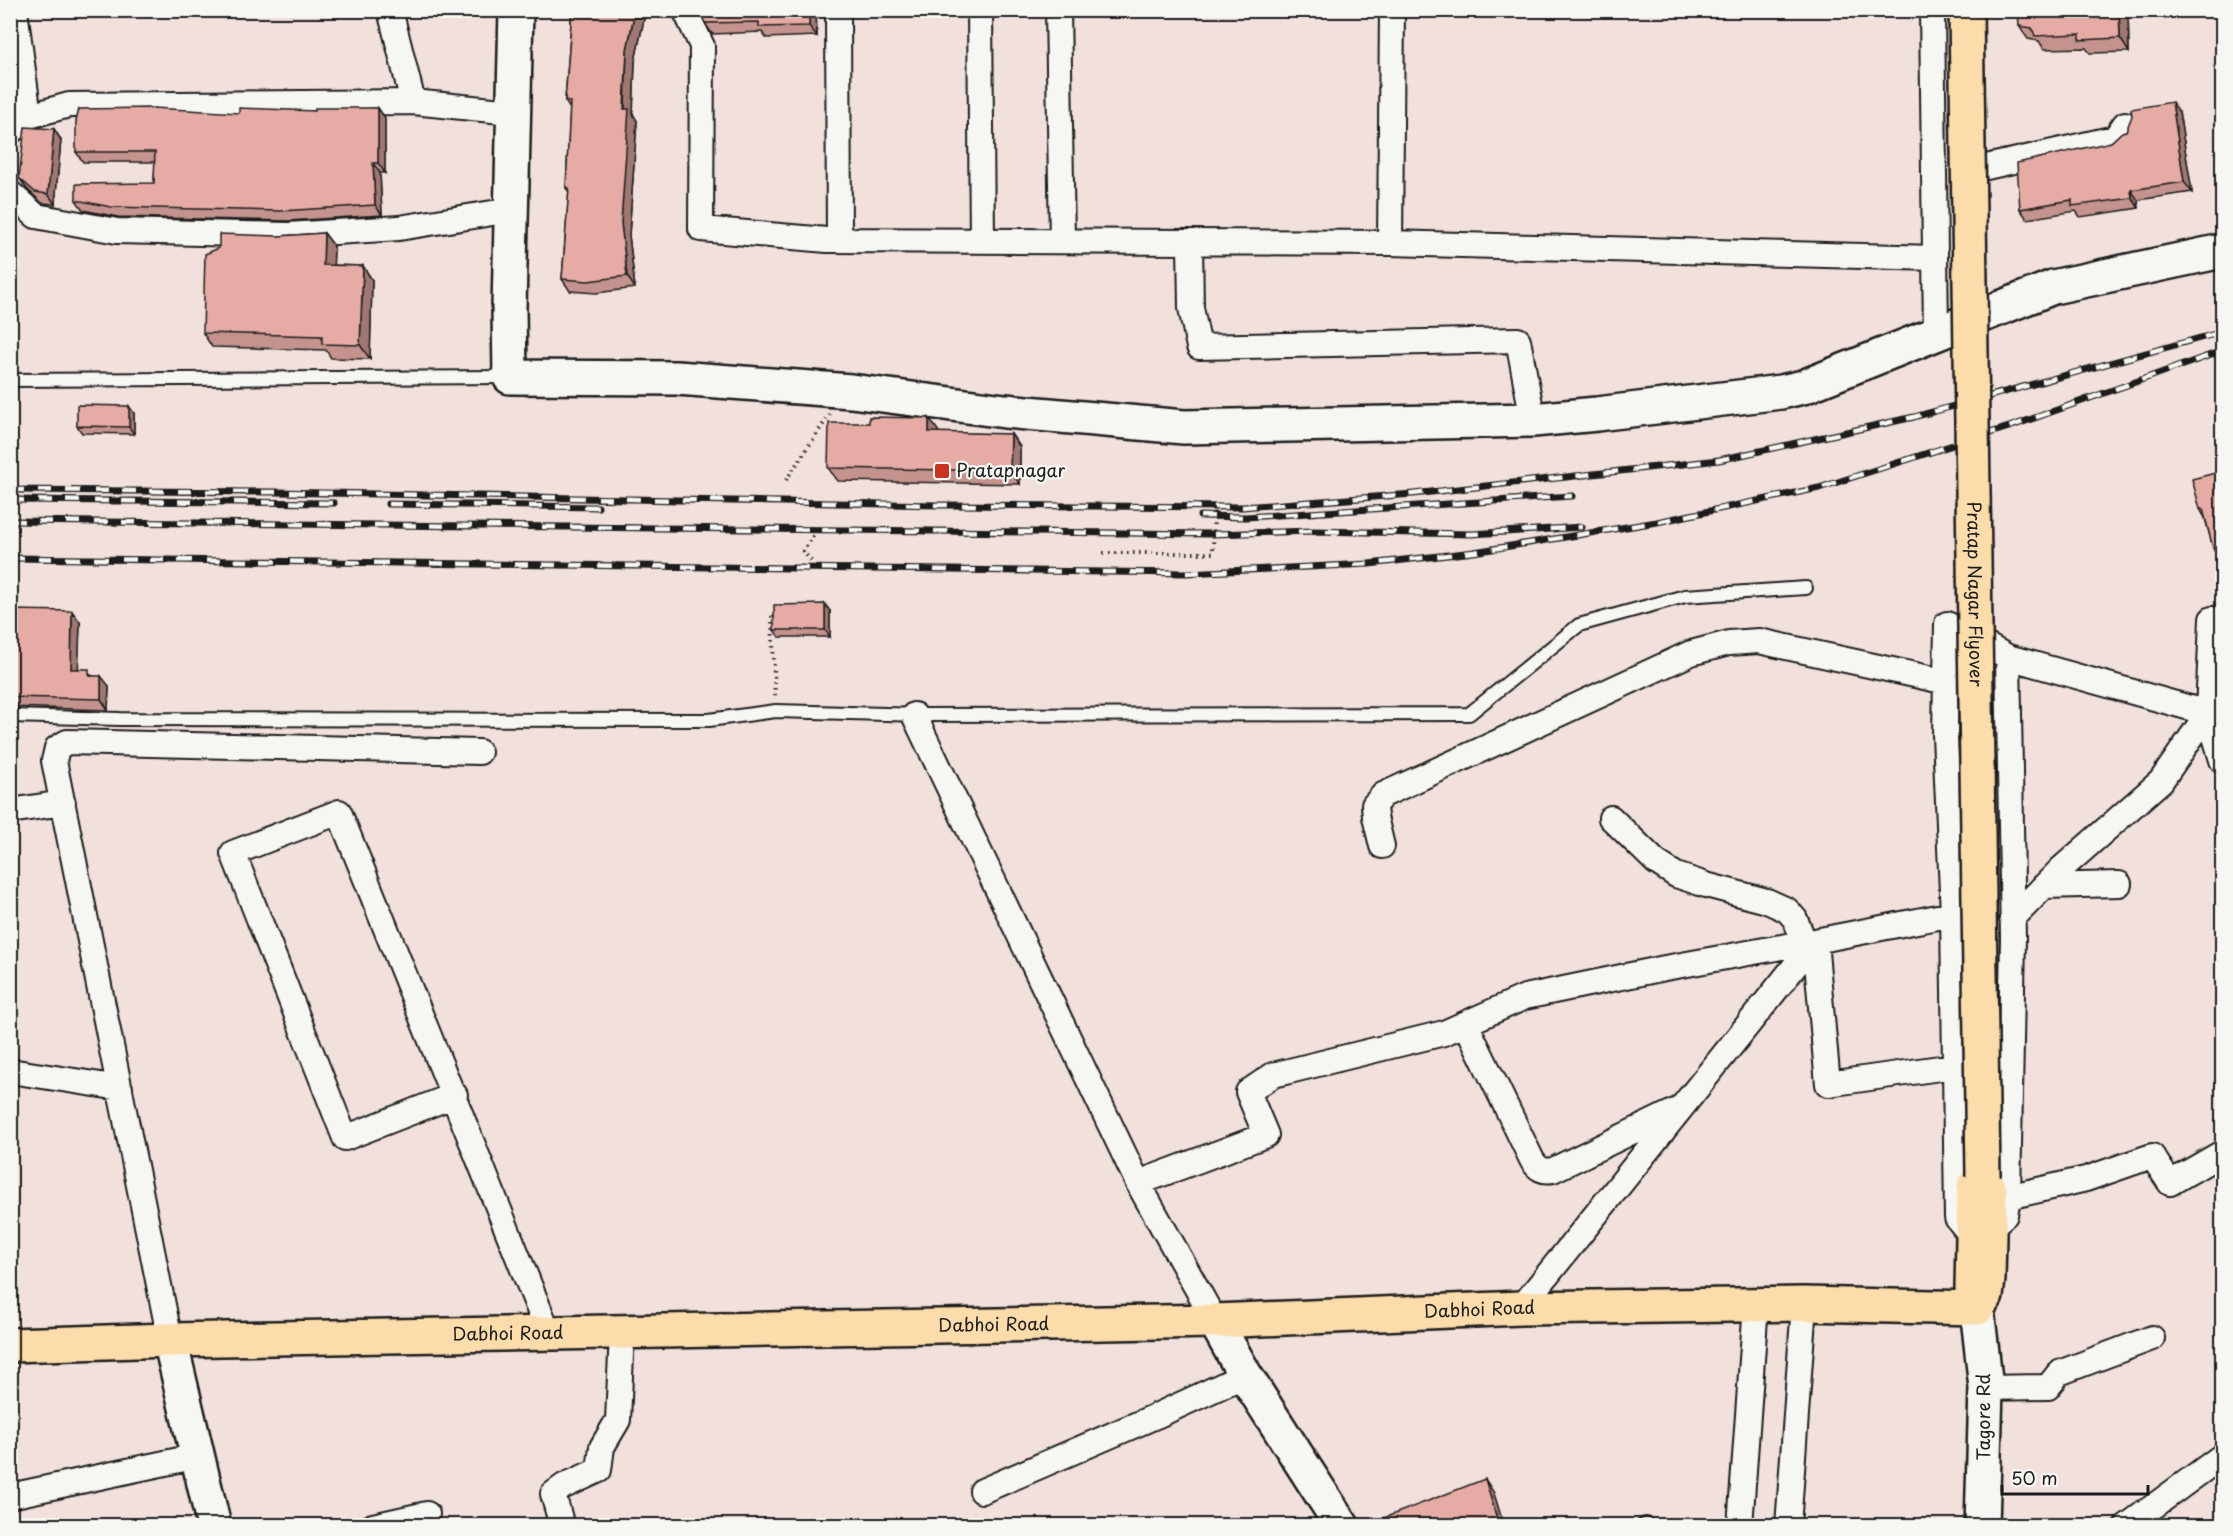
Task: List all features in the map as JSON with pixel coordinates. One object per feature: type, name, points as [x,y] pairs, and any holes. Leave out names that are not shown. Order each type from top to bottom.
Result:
[{"type":"main road","name":"Pratap Nagar Flyover","points":[[1966,10],[1983,1176],[1989,1191],[1986,1296],[1977,1308]]},
{"type":"main road","name":"Dabhoi Road","points":[[10,1345],[170,1340],[1215,1321],[1521,1308],[1756,1304],[1977,1308]]},
{"type":"street","points":[[15,10],[28,116]]},
{"type":"street","points":[[390,10],[412,102]]},
{"type":"street","points":[[516,10],[512,112],[510,377],[677,378],[845,391],[1005,411],[1184,427],[1533,420],[1597,414],[1803,387],[2053,287],[2223,251]]},
{"type":"street","points":[[684,10],[702,46],[702,229],[839,240],[1390,243],[1935,258]]},
{"type":"street","points":[[838,10],[839,240]]},
{"type":"street","points":[[980,10],[982,241]]},
{"type":"street","points":[[1058,10],[1062,241]]},
{"type":"street","points":[[1390,243],[1392,10]]},
{"type":"street","points":[[1932,10],[1936,334]]},
{"type":"street","points":[[1982,10],[1984,314]]},
{"type":"street","points":[[10,132],[28,116],[69,105],[412,102],[512,112]]},
{"type":"street","points":[[1982,168],[2115,138],[2125,124]]},
{"type":"street","points":[[10,193],[36,216],[117,231],[288,235],[399,228],[511,210]]},
{"type":"street","points":[[1190,242],[1191,308],[1198,347],[1518,340],[1533,420]]},
{"type":"street","points":[[2212,619],[2223,760]]},
{"type":"street","points":[[2218,711],[2008,657],[1947,624],[1945,735],[1953,914],[1957,1218],[1987,1217],[2152,1156],[2170,1183],[2223,1154]]},
{"type":"street","points":[[1382,846],[1374,805],[1383,795],[1692,653],[1729,643],[1759,641],[1947,682]]},
{"type":"street","points":[[1987,1217],[2012,919],[2008,657]]},
{"type":"street","points":[[2012,919],[2044,886],[2161,781],[2218,711]]},
{"type":"street","points":[[914,715],[1138,1183],[1245,1375],[1342,1526]]},
{"type":"street","points":[[214,1526],[170,1340],[54,761],[57,748],[67,742],[479,752]]},
{"type":"street","points":[[10,811],[63,803]]},
{"type":"street","points":[[454,1095],[345,1138],[233,853],[339,812],[454,1095],[549,1334]]},
{"type":"street","points":[[1611,818],[1656,862],[1676,874],[1706,885],[1767,901],[1787,910],[1795,919],[1810,942],[1828,1084],[1954,1065]]},
{"type":"street","points":[[2044,886],[2119,884]]},
{"type":"street","points":[[1138,1183],[1266,1135],[1248,1092],[1273,1075],[1444,1033],[1525,997],[1665,968],[1953,914]]},
{"type":"street","points":[[1521,1308],[1810,942]]},
{"type":"street","points":[[1466,1024],[1532,1160],[1537,1167],[1545,1171],[1553,1170],[1682,1107]]},
{"type":"street","points":[[10,1071],[120,1088]]},
{"type":"street","points":[[1740,1526],[1756,1304]]},
{"type":"street","points":[[1788,1526],[1804,1304]]},
{"type":"street","name":"Tagore Rd","points":[[1977,1308],[1986,1388],[1982,1526]]},
{"type":"street","points":[[562,1526],[554,1494],[564,1486],[599,1470],[602,1447],[618,1420],[622,1333]]},
{"type":"street","points":[[1986,1388],[2048,1386],[2059,1373],[2152,1338]]},
{"type":"street","points":[[982,1491],[1245,1375]]},
{"type":"street","points":[[10,1496],[198,1456]]},
{"type":"street","points":[[2127,1526],[2223,1456]]},
{"type":"street","points":[[373,1526],[428,1514]]},
{"type":"lane","points":[[10,380],[510,377]]},
{"type":"lane","points":[[10,716],[132,719],[709,720],[776,711],[914,715],[1469,714],[1579,625],[1685,596],[1806,588]]},
{"type":"path","points":[[786,480],[845,391]]},
{"type":"path","points":[[1103,553],[1213,553],[1214,508]]},
{"type":"path","points":[[811,561],[803,551],[814,535]]},
{"type":"path","points":[[772,616],[776,711]]},
{"type":"building","points":[[572,10],[635,10],[627,50],[624,109],[629,109],[621,223],[627,276],[588,281],[562,279],[569,188],[566,188],[570,102],[565,101]]},
{"type":"building","points":[[699,10],[809,10],[809,26],[759,27],[759,22],[705,23]]},
{"type":"building","points":[[2018,10],[2119,10],[2120,38],[2080,40],[2080,34],[2035,36],[2032,28],[2019,26]]},
{"type":"building","points":[[2172,102],[2184,182],[2131,190],[2132,198],[2072,206],[2072,200],[2020,209],[2017,163],[2111,142],[2126,131],[2132,116],[2131,109]]},
{"type":"building","points":[[153,108],[239,113],[239,108],[315,111],[315,108],[378,108],[378,163],[373,163],[375,205],[281,211],[111,207],[76,200],[76,184],[154,183],[155,152],[76,152],[76,121],[79,109]]},
{"type":"building","points":[[25,127],[54,129],[48,194],[35,192],[19,178]]},
{"type":"building","points":[[324,233],[323,265],[363,266],[360,345],[322,344],[322,336],[203,333],[205,254],[219,248],[219,234],[279,236]]},
{"type":"building","points":[[77,405],[129,406],[129,427],[77,426]]},
{"type":"building","name":"Pratapnagar","points":[[869,417],[929,418],[929,432],[1011,434],[1010,471],[828,468],[829,423],[869,423]]},
{"type":"building","points":[[2223,471],[2223,546],[2213,548],[2192,479]]},
{"type":"building","points":[[825,604],[825,630],[774,630],[774,605]]},
{"type":"building","points":[[10,610],[72,611],[71,669],[89,669],[89,676],[101,676],[101,699],[10,697]]},
{"type":"building","points":[[1485,1479],[1500,1526],[1363,1526]]},
{"type":"railway","points":[[10,490],[275,492],[939,505],[1243,507],[1413,494],[1719,460],[1914,417],[2222,332]]},
{"type":"railway","points":[[10,558],[1187,573],[1369,564],[1474,552],[1657,522],[1819,488],[2012,426],[2222,351]]},
{"type":"railway","points":[[1200,516],[1246,517],[1572,496]]},
{"type":"railway","points":[[10,500],[334,503]]},
{"type":"railway","points":[[388,504],[598,507]]},
{"type":"railway","points":[[10,521],[1213,534],[1313,531],[1472,534],[1582,527]]},
{"type":"place","name":"Pratapnagar","points":[[942,471]]}]
